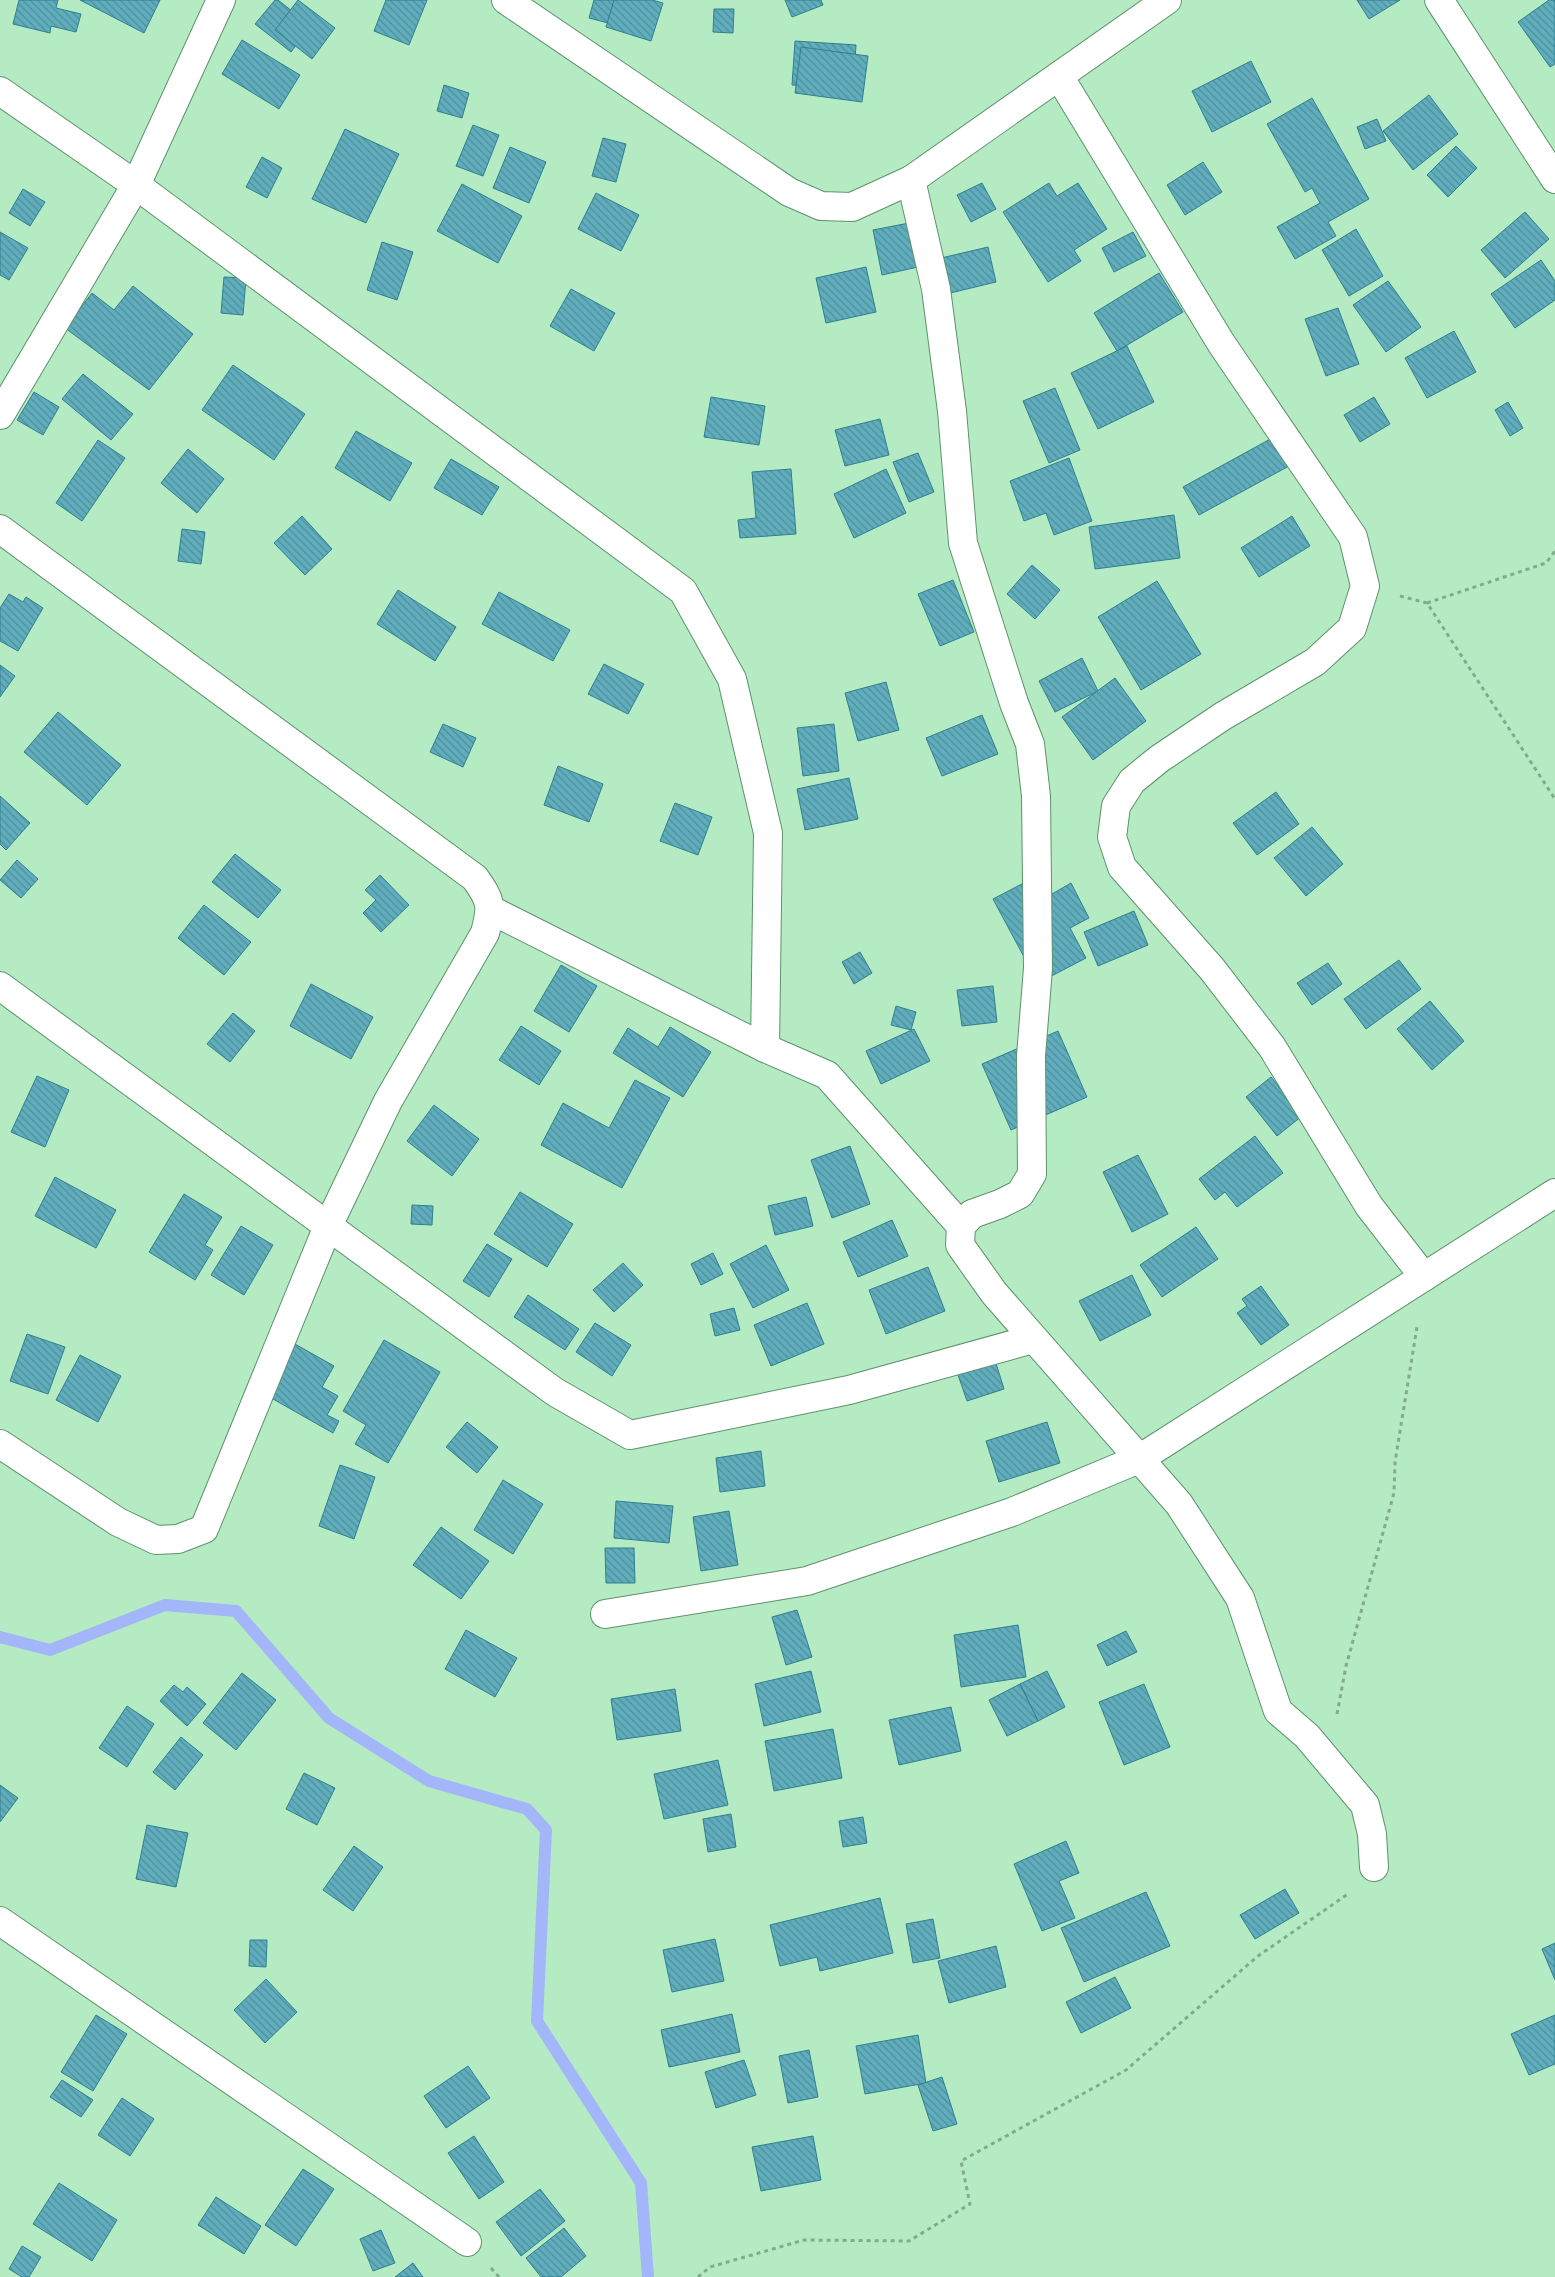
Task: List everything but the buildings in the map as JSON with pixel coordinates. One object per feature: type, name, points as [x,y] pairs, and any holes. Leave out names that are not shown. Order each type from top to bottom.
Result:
[{"type":"street","points":[[0,416],[136,184],[221,0]]},
{"type":"street","points":[[506,0],[789,192],[821,206],[852,207],[911,180],[1168,0]]},
{"type":"street","points":[[1439,0],[1555,179]]},
{"type":"street","points":[[1059,76],[1221,343],[1353,537],[1365,586],[1352,628],[1315,662],[1224,716],[1159,759],[1132,781],[1116,806],[1112,837],[1122,867],[1212,970],[1272,1047],[1369,1206],[1424,1277]]},
{"type":"street","points":[[0,91],[136,184],[683,591],[732,679],[768,833],[764,1048]]},
{"type":"street","points":[[911,180],[936,289],[952,411],[963,543],[1030,744],[1036,796],[1038,968],[1031,1056],[1032,1174],[1020,1194],[1000,1204],[972,1214],[961,1226],[960,1245],[994,1293],[1179,1504],[1240,1598],[1278,1711],[1307,1736],[1365,1805],[1372,1834],[1374,1867]]},
{"type":"street","points":[[0,529],[475,878],[486,893],[491,910],[484,933],[388,1101],[328,1226],[204,1529],[178,1539],[156,1540],[118,1522],[0,1444]]},
{"type":"street","points":[[491,910],[764,1048],[827,1075],[961,1226]]},
{"type":"street","points":[[0,986],[555,1392],[630,1435],[849,1390],[1033,1339]]},
{"type":"street","points":[[605,1614],[807,1581],[1012,1512],[1139,1459],[1555,1193]]},
{"type":"street","points":[[0,1921],[467,2242]]},
{"type":"path","points":[[1365,586],[1427,603],[1546,563],[1555,552]]},
{"type":"path","points":[[1427,603],[1555,799]]},
{"type":"path","points":[[1334,1769],[1337,1708],[1346,1666],[1394,1494],[1396,1462],[1424,1277]]},
{"type":"path","points":[[698,2277],[710,2267],[804,2240],[909,2241],[970,2204],[960,2161],[1126,2070],[1258,1956],[1354,1890],[1374,1867]]},
{"type":"waterway","points":[[0,1637],[50,1650],[165,1605],[236,1611],[329,1718],[429,1781],[527,1809],[546,1830],[537,2021],[641,2183],[648,2277]]}]
